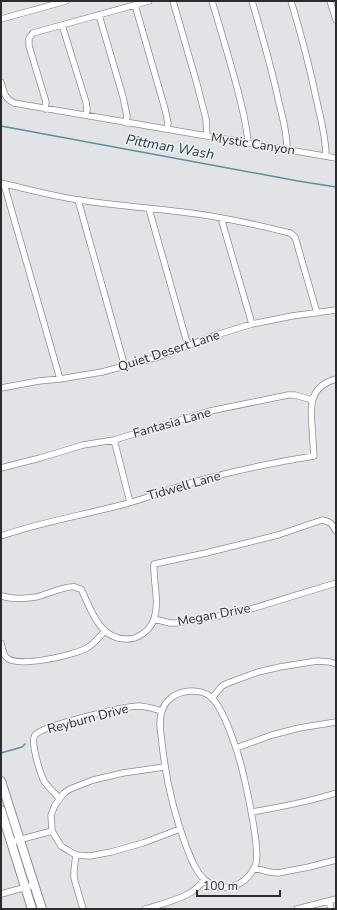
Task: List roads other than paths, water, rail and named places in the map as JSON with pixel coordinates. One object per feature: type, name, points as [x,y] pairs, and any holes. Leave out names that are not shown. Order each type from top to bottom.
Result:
[{"type":"main road","points":[[1,780],[42,909]]},
{"type":"main road","points":[[1,810],[32,909]]},
{"type":"street","points":[[1,19],[64,1]]},
{"type":"street","points":[[45,109],[46,102],[29,46],[29,38],[33,34],[62,25],[150,1]]},
{"type":"street","points":[[173,1],[206,119],[207,136]]},
{"type":"street","points":[[212,1],[231,63],[241,103],[248,143]]},
{"type":"street","points":[[252,1],[278,98],[285,128],[287,149]]},
{"type":"street","points":[[291,1],[320,112],[326,156]]},
{"type":"street","points":[[330,1],[336,20]]},
{"type":"street","points":[[135,5],[164,104],[168,123],[167,129]]},
{"type":"street","points":[[99,15],[123,98],[127,116],[126,123]]},
{"type":"street","points":[[62,25],[86,102],[86,115]]},
{"type":"street","name":"Mystic Canyon","points":[[1,82],[6,98],[8,101],[14,103],[336,158]]},
{"type":"street","points":[[2,183],[44,194],[78,200],[221,218],[290,233],[295,237],[317,313]]},
{"type":"street","points":[[2,183],[60,379]]},
{"type":"street","points":[[78,200],[125,367]]},
{"type":"street","points":[[149,209],[188,346]]},
{"type":"street","points":[[221,218],[252,324]]},
{"type":"street","name":"Quiet Desert Lane","points":[[1,388],[125,367],[158,358],[216,335],[252,324],[292,316],[336,310]]},
{"type":"street","points":[[312,400],[321,387],[327,382],[336,379]]},
{"type":"street","name":"Fantasia Lane","points":[[1,468],[83,445],[114,440],[210,411],[288,395],[296,395],[312,400]]},
{"type":"street","name":"Tidwell Lane","points":[[1,536],[26,527],[130,502],[200,480],[271,463],[314,456],[310,411],[312,400]]},
{"type":"street","points":[[114,440],[130,502]]},
{"type":"street","points":[[1,596],[8,598],[23,598],[74,587],[81,590],[97,622],[105,631],[111,636],[120,639],[132,639],[143,634],[151,626],[154,619],[157,605],[154,564],[206,553],[271,536],[322,520],[331,523],[336,531]]},
{"type":"street","name":"Megan Drive","points":[[154,619],[176,623],[218,616],[254,608],[336,583]]},
{"type":"street","points":[[1,643],[6,657],[11,661],[21,662],[44,660],[85,649],[92,645],[105,631]]},
{"type":"street","points":[[212,698],[222,686],[258,672],[317,661],[336,664]]},
{"type":"street","points":[[196,691],[212,698],[224,719],[240,757],[252,812],[256,845],[256,862],[251,874],[243,882],[233,887],[220,888],[209,884],[200,875],[192,861],[180,830],[164,767],[159,720],[162,711],[165,704],[172,697],[183,692],[196,691]]},
{"type":"street","name":"Reyburn Drive","points":[[59,798],[43,780],[34,749],[33,740],[35,736],[44,730],[79,718],[108,711],[137,706],[146,706],[162,711]]},
{"type":"street","points":[[236,748],[272,735],[299,728],[336,722]]},
{"type":"street","points":[[164,767],[123,773],[94,780],[70,789],[59,798],[55,805],[51,815],[52,831],[61,846],[76,855],[90,856],[143,843],[180,830]]},
{"type":"street","points":[[252,812],[292,805],[336,793]]},
{"type":"street","points":[[11,842],[52,831]]},
{"type":"street","points":[[76,855],[74,878],[83,909]]},
{"type":"street","points":[[254,868],[278,873],[336,860]]},
{"type":"street","points":[[145,909],[185,896],[193,892],[205,880]]},
{"type":"street","points":[[1,894],[34,885]]},
{"type":"street","points":[[297,909],[336,899]]},
{"type":"street","points":[[329,901],[331,909]]},
{"type":"waterway","name":"Pittman Wash","points":[[1,126],[336,187]]},
{"type":"waterway","points":[[1,753],[22,747],[25,744]]}]
